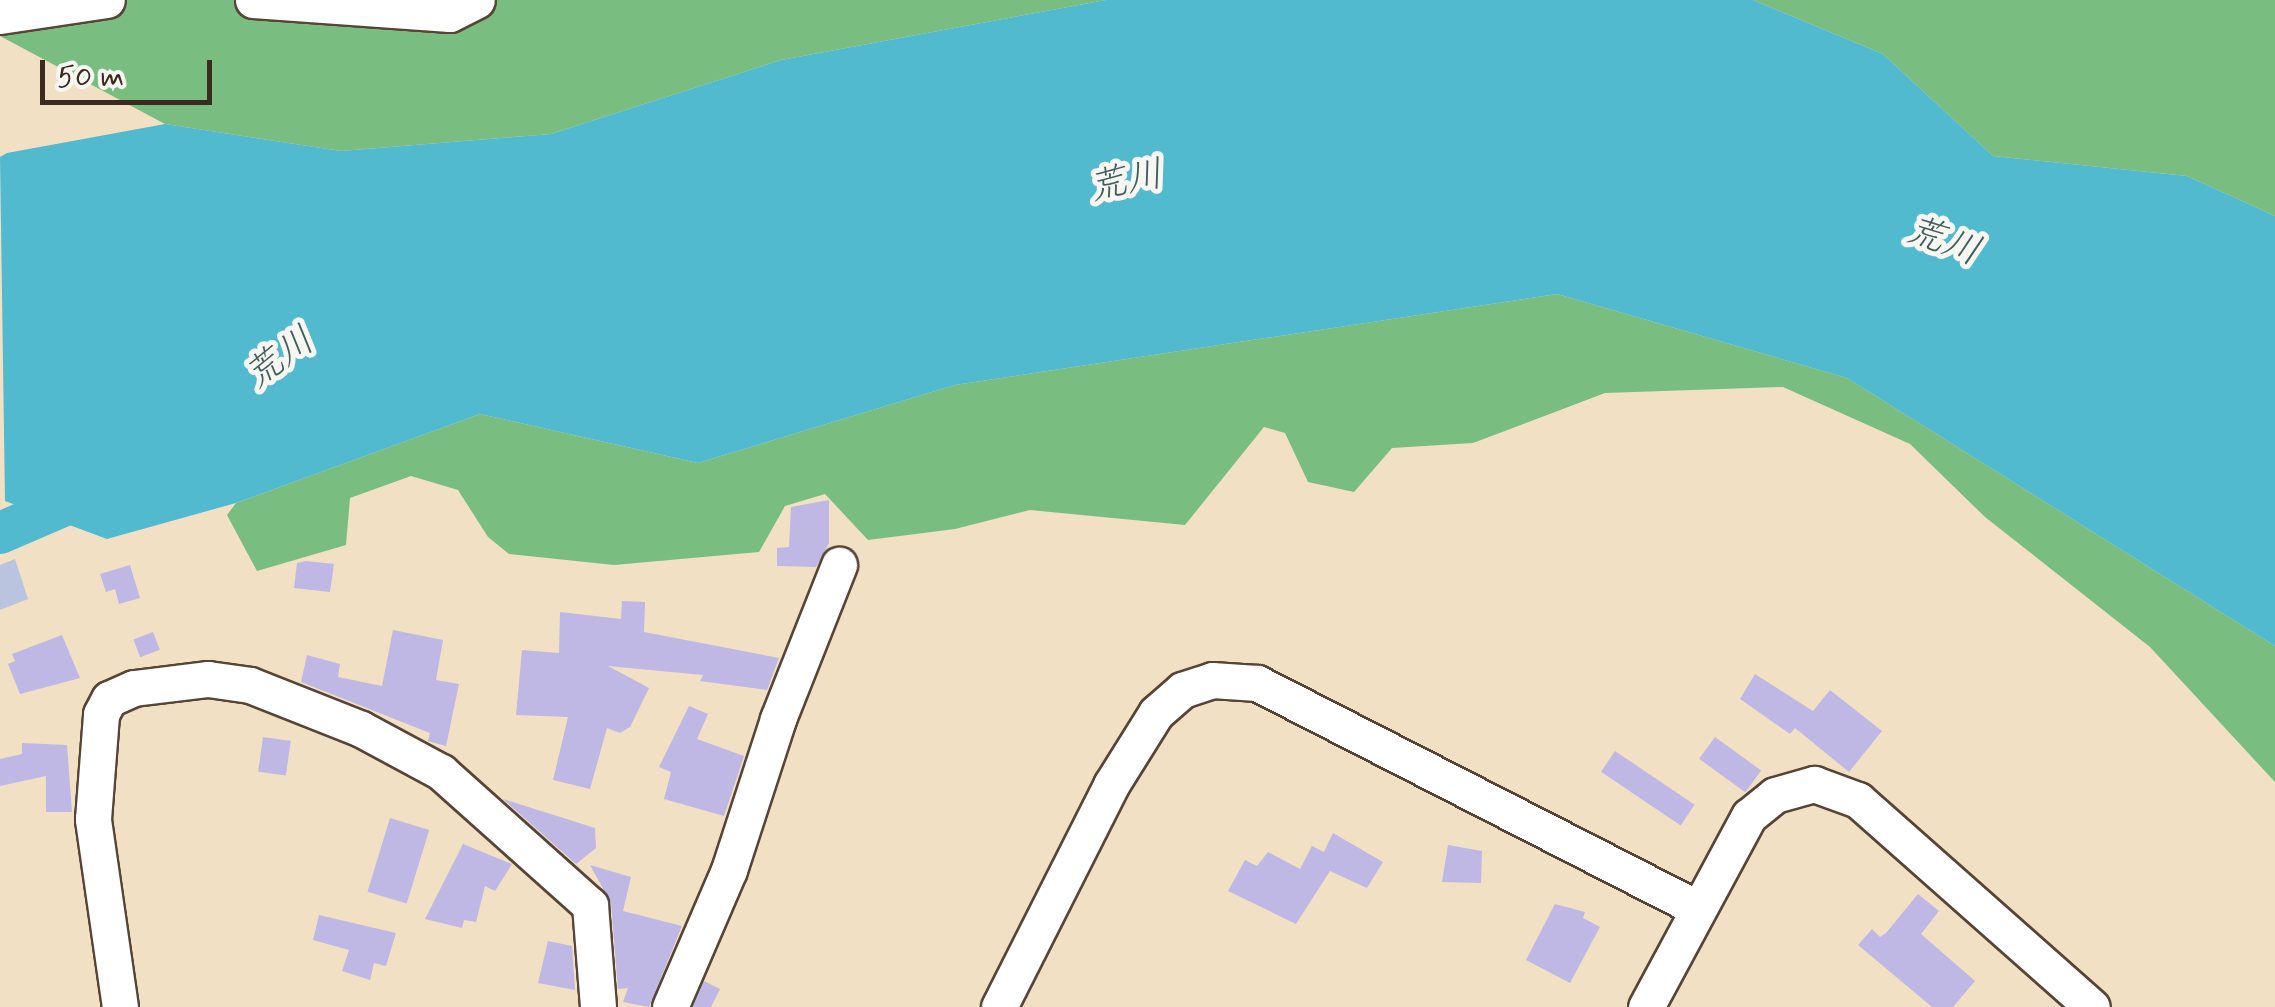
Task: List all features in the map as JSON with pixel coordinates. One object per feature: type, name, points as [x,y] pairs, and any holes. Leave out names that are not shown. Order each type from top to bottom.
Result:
[{"type":"street","points":[[0,16],[107,0]]},
{"type":"street","points":[[252,0],[450,14],[478,0]]},
{"type":"street","points":[[670,1007],[729,870],[778,719],[839,564]]},
{"type":"street","points":[[120,1007],[94,819],[101,714],[109,700],[134,688],[208,679],[250,685],[361,729],[441,772],[590,905],[598,1007]]},
{"type":"street","points":[[1000,1007],[1111,784],[1156,713],[1182,690],[1212,680],[1257,683],[1698,908]]},
{"type":"street","points":[[1646,1007],[1698,908],[1760,804],[1792,787],[1828,786],[1858,800],[2092,1007]]},
{"type":"shaded area","points":[[15,559],[28,599],[0,610],[0,565]]},
{"type":"green space","points":[[0,0],[1106,0],[781,60],[551,134],[341,151],[165,124],[0,36]]},
{"type":"green space","points":[[1753,0],[2275,0],[2275,216],[2187,176],[1993,156],[1883,54]]},
{"type":"green space","points":[[1557,294],[1847,378],[2275,646],[2275,782],[2150,647],[1985,517],[1910,444],[1783,387],[1605,393],[1473,443],[1392,448],[1354,492],[1308,482],[1285,433],[1264,427],[1185,525],[1030,510],[955,529],[868,540],[825,494],[785,506],[759,552],[614,565],[509,554],[488,537],[458,490],[411,476],[350,498],[346,545],[257,571],[227,515],[236,503],[480,414],[698,463],[955,385]]},
{"type":"water","points":[[1106,0],[1753,0],[1883,54],[1993,156],[2187,176],[2275,216],[2275,646],[1847,378],[1557,294],[955,385],[698,463],[480,414],[236,503],[107,539],[5,501],[0,157],[7,153],[165,124],[341,151],[551,134],[781,60]]},
{"type":"building","points":[[829,500],[829,543],[816,567],[777,566],[777,548],[789,547],[791,507]]},
{"type":"building","points":[[297,563],[334,564],[330,592],[294,588]]},
{"type":"building","points":[[130,565],[140,598],[119,604],[115,589],[106,592],[100,574]]},
{"type":"building","points":[[622,601],[645,602],[644,632],[779,658],[767,690],[700,681],[703,675],[608,666],[649,688],[630,727],[620,733],[607,728],[590,789],[553,780],[568,717],[516,715],[522,650],[559,653],[560,612],[621,619]]},
{"type":"building","points":[[393,630],[443,640],[436,680],[459,684],[446,746],[428,741],[430,733],[301,682],[307,655],[340,664],[338,677],[382,686]]},
{"type":"building","points":[[153,632],[160,650],[140,657],[133,640]]},
{"type":"building","points":[[62,635],[80,678],[20,694],[8,664],[15,661],[12,654]]},
{"type":"building","points":[[1755,674],[1813,711],[1830,690],[1882,731],[1849,772],[1795,728],[1790,734],[1740,699]]},
{"type":"building","points":[[689,706],[708,714],[697,739],[744,756],[724,816],[664,799],[671,772],[659,767]]},
{"type":"building","points":[[263,737],[291,741],[286,776],[258,772]]},
{"type":"building","points":[[1715,737],[1761,771],[1745,792],[1699,759]]},
{"type":"building","points":[[22,743],[67,745],[72,812],[46,812],[46,776],[0,786],[0,759],[22,754]]},
{"type":"building","points":[[1615,751],[1695,805],[1681,825],[1601,772]]},
{"type":"building","points":[[503,799],[595,828],[596,848],[576,864]]},
{"type":"building","points":[[390,818],[429,830],[407,904],[367,892]]},
{"type":"building","points":[[1333,833],[1383,862],[1367,888],[1330,871],[1296,924],[1228,891],[1245,860],[1257,866],[1268,852],[1300,869],[1312,846],[1324,852]]},
{"type":"building","points":[[463,844],[512,864],[495,891],[485,886],[476,922],[464,920],[462,928],[425,919]]},
{"type":"building","points":[[1448,845],[1482,851],[1481,883],[1442,882]]},
{"type":"building","points":[[590,865],[631,877],[623,911],[682,926],[649,1007],[623,1002],[628,988],[618,989],[611,903]]},
{"type":"building","points":[[1918,894],[1939,911],[1921,934],[1975,981],[1953,1007],[1932,1007],[1858,945],[1872,929],[1880,937],[1886,933]]},
{"type":"building","points":[[1555,904],[1585,912],[1583,918],[1600,927],[1570,983],[1526,960]]},
{"type":"building","points":[[319,915],[396,933],[386,966],[374,963],[370,980],[342,971],[349,950],[313,940]]},
{"type":"building","points":[[548,941],[572,946],[575,990],[538,983]]},
{"type":"building","points":[[704,981],[720,989],[711,1007],[693,1007]]},
{"type":"waterway","name":"荒川","points":[[0,533],[95,492]]}]
